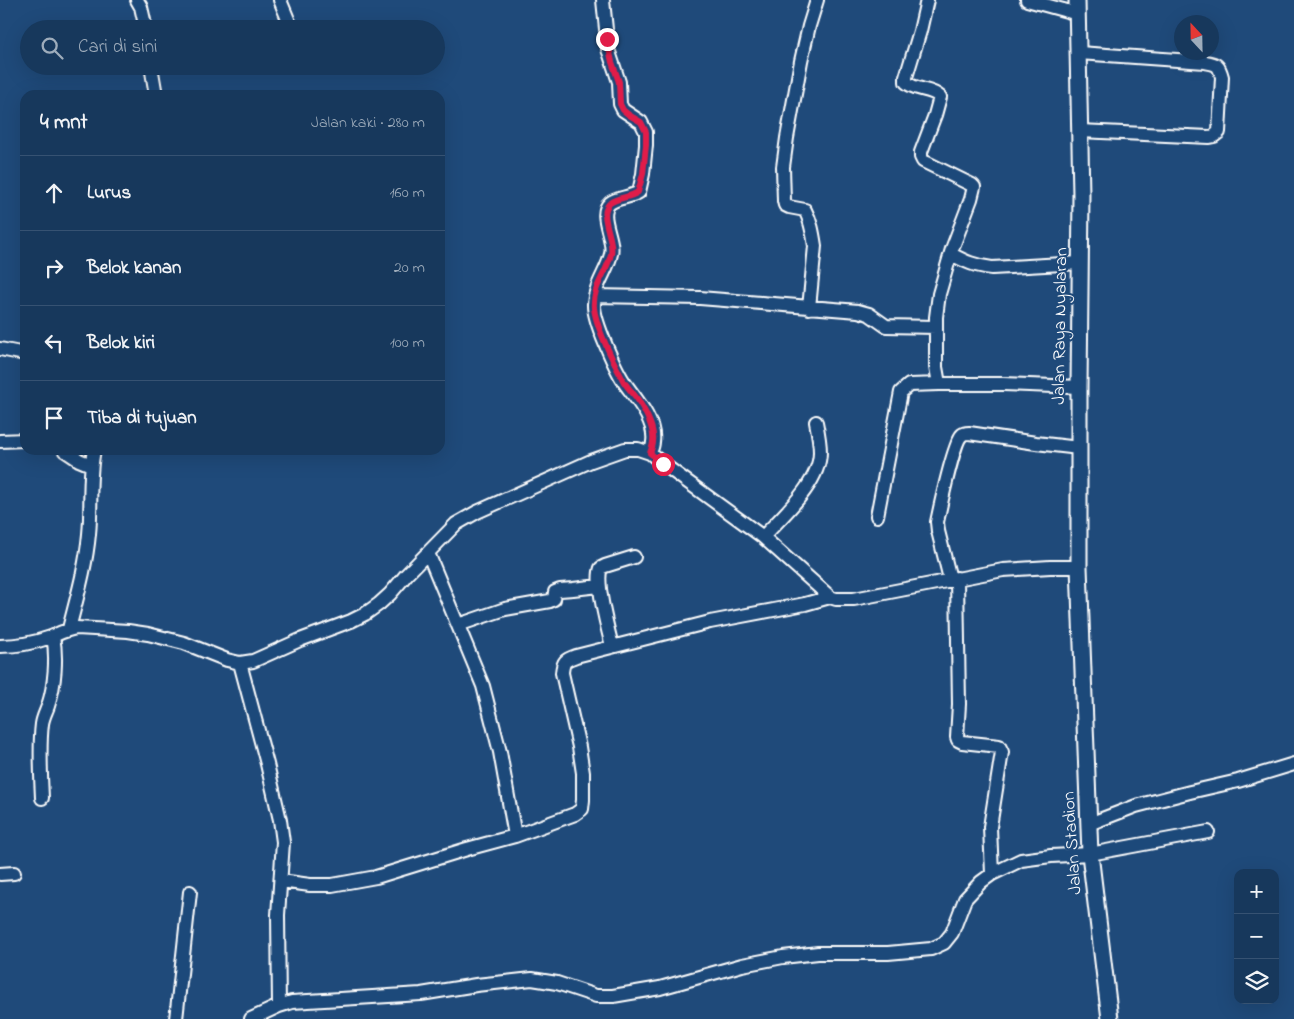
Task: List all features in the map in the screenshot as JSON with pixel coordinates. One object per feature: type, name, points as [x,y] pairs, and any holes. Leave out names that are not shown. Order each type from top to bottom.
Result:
[{"type":"main road","name":"Jalan Raya Nyalaran","points":[[1077,7],[1081,195],[1079,567],[1082,658]]},
{"type":"main road","name":"Jalan Stadion","points":[[1082,658],[1090,854],[1110,1019]]},
{"type":"street","points":[[137,0],[144,20]]},
{"type":"street","points":[[280,0],[288,20]]},
{"type":"street","points":[[603,0],[608,49],[619,82],[620,104],[623,110],[641,122],[646,132],[646,145],[643,174],[638,192],[609,204],[606,209],[605,215],[612,248],[611,256],[597,286],[594,305],[596,319],[611,356],[625,384],[637,399],[648,418],[654,441],[650,453]]},
{"type":"street","points":[[809,308],[815,246],[814,236],[811,222],[805,210],[785,205],[783,166],[801,61],[817,0]]},
{"type":"street","points":[[927,0],[906,77],[908,85],[937,94],[940,97],[921,152],[921,157],[923,161],[974,187],[939,294],[936,317],[936,367],[939,384]]},
{"type":"street","points":[[1026,0],[1077,7]]},
{"type":"street","points":[[1078,53],[1214,63],[1220,69],[1222,77],[1219,132],[1214,136],[1080,131]]},
{"type":"street","points":[[153,75],[155,90]]},
{"type":"street","points":[[951,254],[969,264],[992,268],[1080,263]]},
{"type":"street","points":[[595,296],[700,298],[864,312],[882,324],[891,327],[936,327]]},
{"type":"street","points":[[0,349],[20,353]]},
{"type":"street","points":[[876,516],[901,392],[909,385],[1003,384],[1079,387]]},
{"type":"street","points":[[763,537],[802,494],[818,467],[820,453],[816,422]]},
{"type":"street","points":[[992,874],[990,827],[1002,752],[999,746],[962,742],[957,737],[958,704],[954,579],[937,522],[955,449],[961,435],[964,433],[1079,448]]},
{"type":"street","points":[[0,441],[20,440]]},
{"type":"street","points":[[0,646],[32,643],[69,629],[77,628],[128,631],[184,642],[227,660],[253,661],[365,614],[390,594],[456,524],[477,512],[592,461],[625,449],[650,453],[763,537],[830,597],[836,599],[854,599],[1017,568],[1079,567]]},
{"type":"street","points":[[72,455],[91,465]]},
{"type":"street","points":[[69,629],[84,572],[89,534],[93,455]]},
{"type":"street","points":[[428,553],[484,686],[500,752],[515,836]]},
{"type":"street","points":[[612,646],[599,586],[599,573],[601,568],[634,557]]},
{"type":"street","points":[[458,625],[505,609],[550,601],[554,599],[555,592],[560,590],[599,586]]},
{"type":"street","points":[[281,880],[310,885],[332,885],[376,877],[515,836],[575,814],[582,809],[583,773],[562,673],[566,660],[612,646],[710,622],[805,604],[830,597]]},
{"type":"street","points":[[42,798],[41,735],[43,719],[51,693],[55,647],[53,636]]},
{"type":"street","points":[[240,662],[267,764],[283,842],[278,915],[278,1006]]},
{"type":"street","points":[[1089,824],[1136,806],[1238,781],[1294,764]]},
{"type":"street","points":[[258,1017],[278,1006],[292,1002],[421,994],[476,985],[532,979],[557,983],[596,996],[613,996],[660,988],[742,965],[783,957],[818,953],[888,953],[931,949],[944,943],[952,933],[965,899],[981,882],[992,874],[1020,860],[1090,854],[1208,832]]},
{"type":"street","points":[[0,874],[14,872]]},
{"type":"street","points":[[176,1019],[190,892]]},
{"type":"route","points":[[607,39],[608,49],[619,82],[620,104],[623,110],[637,118],[644,126],[646,145],[641,186],[638,192],[609,204],[606,209],[605,215],[612,243],[611,256],[597,286],[594,305],[596,319],[611,356],[625,384],[637,399],[648,418],[654,441],[650,453],[663,464]]}]
